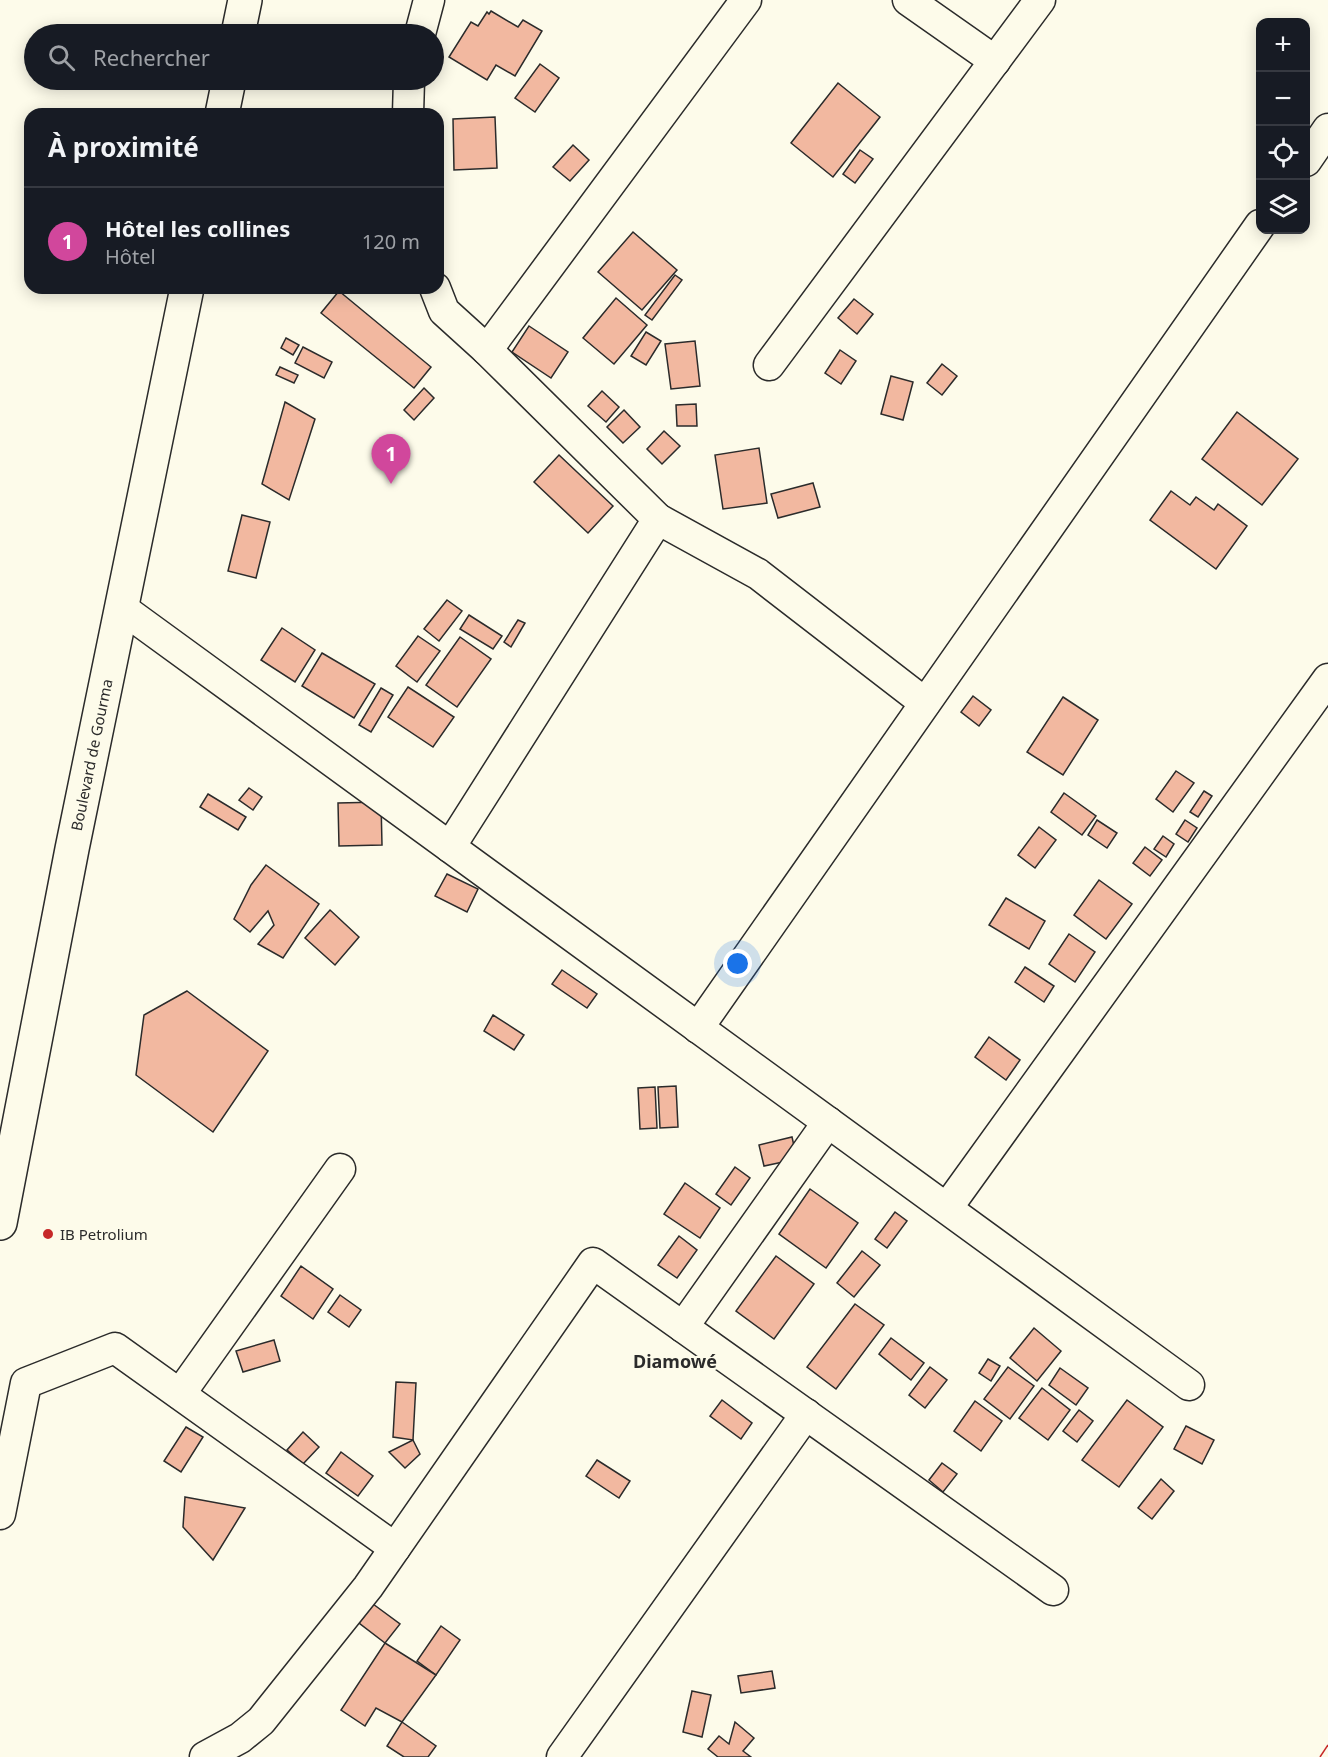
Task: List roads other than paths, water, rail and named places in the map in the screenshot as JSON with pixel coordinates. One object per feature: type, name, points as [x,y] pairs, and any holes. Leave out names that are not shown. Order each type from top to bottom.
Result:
[{"type":"main road","points":[[240,24],[245,0]]},
{"type":"main road","points":[[223,108],[227,90]]},
{"type":"main road","name":"Boulevard de Gourma","points":[[0,1223],[72,849],[186,294]]},
{"type":"street","points":[[423,24],[429,0]]},
{"type":"street","points":[[487,350],[746,0]]},
{"type":"street","points":[[908,0],[995,61]]},
{"type":"street","points":[[769,365],[1040,0]]},
{"type":"street","points":[[408,108],[409,90]]},
{"type":"street","points":[[1310,154],[1328,129]]},
{"type":"street","points":[[698,1028],[1256,231]]},
{"type":"street","points":[[437,294],[444,311],[487,350],[658,519],[758,574],[925,704]]},
{"type":"street","points":[[450,847],[658,519]]},
{"type":"street","points":[[123,609],[1189,1384]]},
{"type":"street","points":[[947,1208],[1328,679]]},
{"type":"street","points":[[683,1327],[828,1122]]},
{"type":"street","points":[[180,1394],[340,1169]]},
{"type":"street","points":[[205,1757],[240,1738],[261,1721],[368,1587],[593,1263],[1053,1590]]},
{"type":"street","points":[[0,1514],[26,1383],[115,1348],[395,1548]]},
{"type":"street","points":[[562,1757],[806,1414]]},
{"type":"place","name":"Hôtel les collines","points":[[391,484]]},
{"type":"place","name":"IB Petrolium","points":[[48,1234]]},
{"type":"district","name":"Diamowé","points":[[675,1361]]}]
